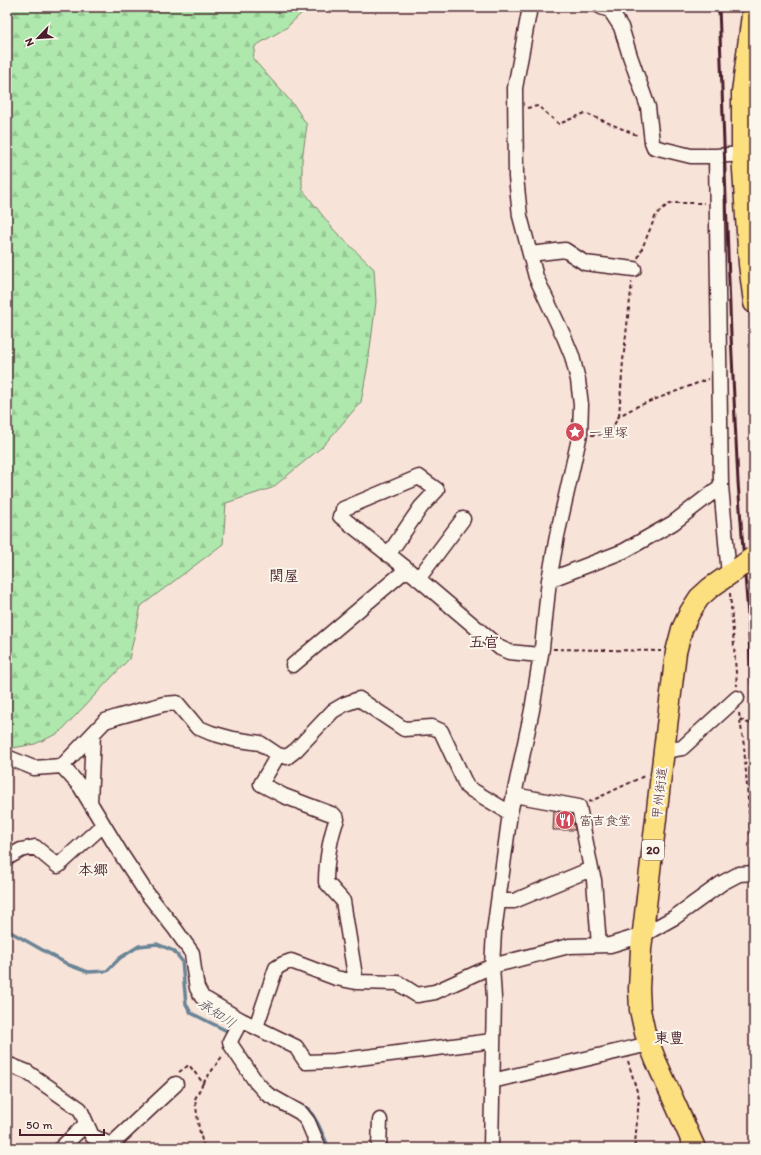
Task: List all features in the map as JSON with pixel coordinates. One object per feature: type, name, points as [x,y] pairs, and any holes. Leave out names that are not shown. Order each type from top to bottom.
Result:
[{"type":"highway","points":[[753,7],[742,93],[742,154],[748,257],[754,304]]},
{"type":"highway","name":"甲州街道","points":[[695,1148],[645,1033],[640,1003],[641,948],[676,652],[682,629],[699,598],[710,588],[744,564]]},
{"type":"street","points":[[491,1148],[494,998],[492,966],[494,932],[510,813],[532,710],[541,651],[549,580],[557,536],[580,434],[580,399],[575,368],[565,339],[536,277],[520,216],[516,177],[515,88],[530,7]]},
{"type":"street","points":[[601,7],[610,10],[621,27],[648,107],[652,142],[654,147],[691,156],[742,154]]},
{"type":"street","points":[[716,156],[721,486],[744,564]]},
{"type":"street","points":[[530,254],[565,250],[585,263],[634,269]]},
{"type":"street","points":[[388,555],[420,507],[437,490],[419,477],[342,513],[388,555],[407,569],[500,648],[509,652],[541,651]]},
{"type":"street","points":[[549,580],[624,551],[673,523],[721,486]]},
{"type":"street","points":[[418,579],[463,519]]},
{"type":"street","points":[[293,664],[407,569]]},
{"type":"street","points":[[664,751],[682,748],[738,698]]},
{"type":"street","points":[[7,757],[34,768],[62,766],[105,722],[117,717],[164,704],[177,703],[197,727],[211,733],[233,739],[260,743],[278,755],[287,757],[296,750],[333,711],[345,704],[359,699],[404,729],[432,727],[441,731],[467,787],[510,813]]},
{"type":"street","points":[[90,804],[93,734]]},
{"type":"street","points":[[278,755],[261,784],[284,796],[334,815],[337,819],[333,829],[326,872],[326,882],[343,901],[356,982]]},
{"type":"street","points":[[62,766],[80,786],[120,854],[146,892],[192,953],[197,988],[202,997],[235,1033],[256,1082],[267,1094],[301,1113],[308,1122],[319,1148]]},
{"type":"street","points":[[514,795],[579,808],[594,880],[599,945]]},
{"type":"street","points":[[7,858],[21,850],[35,847],[58,866],[103,825]]},
{"type":"street","points":[[499,901],[514,901],[591,869]]},
{"type":"street","points":[[256,1027],[276,968],[291,961],[336,978],[356,982],[398,983],[417,995],[435,992],[492,966],[569,946],[610,945],[643,935],[675,917],[722,883],[739,874],[752,873]]},
{"type":"street","points":[[235,1033],[256,1027],[296,1047],[306,1062],[335,1061],[492,1041]]},
{"type":"street","points":[[492,1082],[649,1044]]},
{"type":"street","points":[[7,1064],[27,1072],[80,1109],[92,1136],[111,1145],[176,1084]]},
{"type":"street","points":[[379,1148],[380,1120]]},
{"type":"street","points":[[61,1148],[86,1124]]},
{"type":"path","points":[[515,110],[538,106],[559,124],[585,113],[652,142]]},
{"type":"path","points":[[580,434],[597,435],[610,432],[619,416],[622,361],[634,269],[656,215],[672,203],[717,202]]},
{"type":"path","points":[[619,416],[638,406],[720,374]]},
{"type":"path","points":[[744,564],[738,698],[744,746],[752,853],[752,873]]},
{"type":"path","points":[[541,651],[676,652]]},
{"type":"path","points":[[740,719],[754,724]]},
{"type":"path","points":[[579,808],[642,777],[661,775]]},
{"type":"path","points":[[204,1148],[199,1129],[195,1099],[203,1083],[235,1033]]},
{"type":"path","points":[[624,1050],[632,1071],[639,1098],[635,1144],[633,1148]]},
{"type":"path","points":[[176,1084],[178,1073],[189,1065],[203,1083]]},
{"type":"green space","points":[[7,7],[308,7],[286,28],[255,46],[253,59],[294,105],[307,125],[302,160],[302,189],[333,229],[374,269],[376,302],[368,364],[361,402],[322,447],[272,488],[226,503],[223,544],[141,606],[129,659],[59,733],[35,744],[7,749]]},
{"type":"building","name":"富吉食堂","points":[[554,811],[572,814],[575,830],[553,830]]},
{"type":"waterway","name":"承知川","points":[[7,930],[69,965],[88,972],[107,971],[120,958],[139,946],[157,944],[174,951],[182,961],[186,1004],[191,1013],[230,1033]]},
{"type":"waterway","name":"承知川","points":[[301,1106],[309,1109],[329,1148]]},
{"type":"railway","points":[[719,7],[738,482],[748,615],[754,737]]},
{"type":"place","name":"一里塚","points":[[575,432]]},
{"type":"place","name":"富吉食堂","points":[[565,820]]},
{"type":"district","name":"関屋","points":[[284,576]]},
{"type":"district","name":"五官","points":[[484,642]]},
{"type":"district","name":"本郷","points":[[93,870]]},
{"type":"district","name":"東豊","points":[[669,1038]]}]
